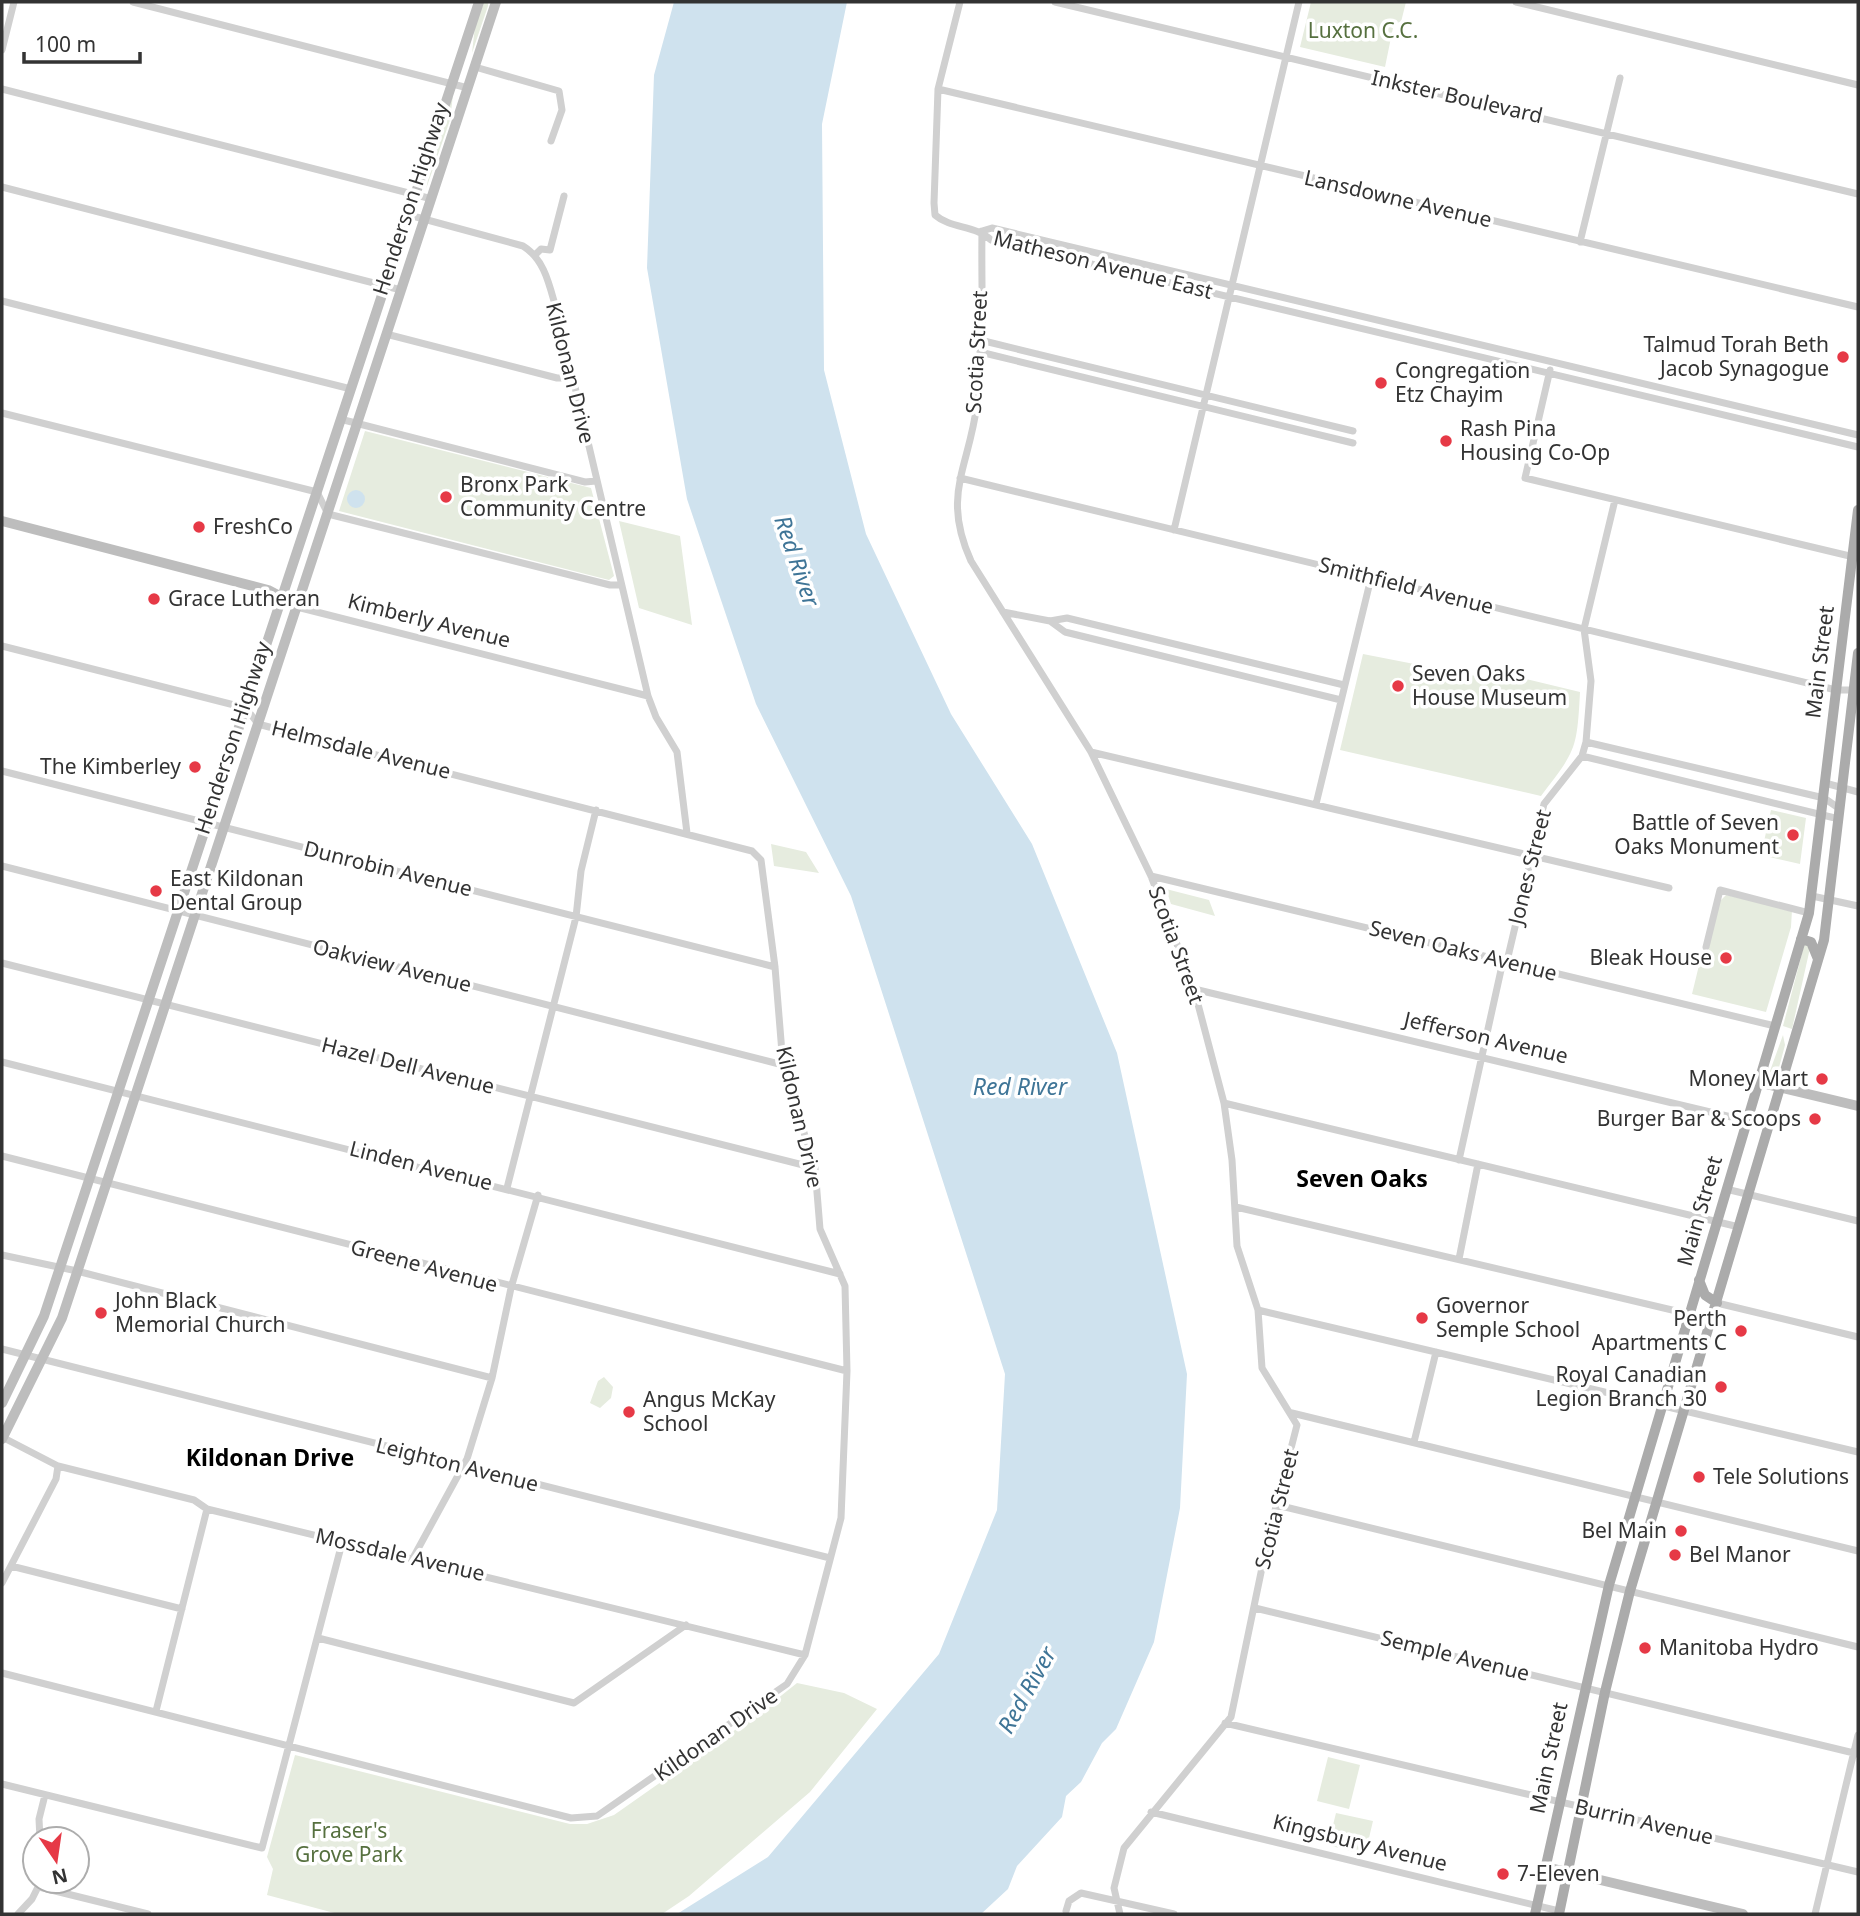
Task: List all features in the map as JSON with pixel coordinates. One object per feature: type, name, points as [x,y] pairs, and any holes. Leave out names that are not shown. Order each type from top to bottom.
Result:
[{"type":"main road","name":"Henderson Highway","points":[[2,1403],[27,1356],[61,1267],[479,2]]},
{"type":"main road","name":"Henderson Highway","points":[[2,1438],[62,1318],[496,2]]},
{"type":"main road","points":[[459,61],[475,67]]},
{"type":"main road","name":"Main Street","points":[[1536,1910],[1583,1687],[1609,1585],[1809,913],[1855,558],[1858,510]]},
{"type":"main road","name":"Kimberly Avenue","points":[[2,521],[232,580],[283,597],[296,607]]},
{"type":"main road","name":"Main Street","points":[[1559,1912],[1605,1692],[1630,1591],[1818,959],[1829,899],[1858,653]]},
{"type":"main road","points":[[1801,939],[1811,942],[1818,959]]},
{"type":"main road","points":[[1758,1082],[1858,1106]]},
{"type":"main road","points":[[1699,1280],[1705,1295],[1717,1303]]},
{"type":"main road","points":[[1689,1314],[1703,1325],[1706,1338]]},
{"type":"main road","points":[[1546,1867],[1743,1914]]},
{"type":"street","points":[[2,50],[14,2]]},
{"type":"street","points":[[132,2],[468,88]]},
{"type":"street","points":[[960,2],[938,89],[935,215],[942,221],[982,231]]},
{"type":"street","name":"Inkster Boulevard","points":[[1055,2],[1858,194]]},
{"type":"street","points":[[1174,530],[1299,2]]},
{"type":"street","points":[[1516,2],[1858,85]]},
{"type":"street","points":[[475,67],[559,91],[562,110],[551,141]]},
{"type":"street","points":[[1580,242],[1620,78]]},
{"type":"street","points":[[2,89],[432,199]]},
{"type":"street","name":"Lansdowne Avenue","points":[[938,89],[1858,307]]},
{"type":"street","points":[[2,187],[401,290]]},
{"type":"street","points":[[409,215],[523,246],[536,254],[541,249],[550,250],[564,196]]},
{"type":"street","name":"Matheson Avenue East","points":[[1858,435],[992,228],[982,231],[991,240],[1858,447]]},
{"type":"street","name":"Scotia Street","points":[[982,231],[977,405],[960,478],[956,514],[964,545],[1091,752],[1151,876],[1194,989],[1224,1103],[1239,1255],[1258,1310],[1262,1368],[1292,1413],[1297,1431],[1277,1505],[1231,1717],[1152,1812],[1121,1854],[1114,1888],[1120,1914]]},
{"type":"street","name":"Kildonan Drive","points":[[290,1747],[571,1818],[597,1816],[788,1684],[805,1655],[841,1518],[847,1371],[845,1286],[820,1229],[815,1168],[783,1065],[775,967],[761,860],[752,851],[687,833],[677,752],[656,717],[648,696],[558,315],[536,254]]},
{"type":"street","points":[[2,301],[351,389]]},
{"type":"street","points":[[386,334],[556,378],[572,378]]},
{"type":"street","points":[[980,340],[1353,431]]},
{"type":"street","points":[[980,352],[1353,443]]},
{"type":"street","points":[[1551,362],[1524,478],[1855,558]]},
{"type":"street","points":[[2,413],[317,492],[328,514],[610,585],[620,584]]},
{"type":"street","points":[[340,419],[586,482],[596,481]]},
{"type":"street","name":"Smithfield Avenue","points":[[960,478],[1836,690],[1854,691]]},
{"type":"street","name":"Jones Street","points":[[1459,1160],[1480,1056],[1501,970],[1507,961],[1544,804],[1582,756],[1586,741],[1591,681],[1584,629],[1615,500]]},
{"type":"street","points":[[1316,804],[1370,578]]},
{"type":"street","name":"Kimberly Avenue","points":[[296,607],[648,696]]},
{"type":"street","points":[[1003,612],[1050,621],[1067,618],[1344,685]]},
{"type":"street","points":[[1050,621],[1065,632],[1341,699]]},
{"type":"street","name":"Helmsdale Avenue","points":[[2,646],[246,708],[258,724],[687,833]]},
{"type":"street","points":[[1586,741],[1824,798],[1840,814]]},
{"type":"street","points":[[1091,752],[1669,888]]},
{"type":"street","points":[[1582,756],[1821,814],[1840,814]]},
{"type":"street","name":"Dunrobin Avenue","points":[[2,771],[775,967]]},
{"type":"street","points":[[1825,783],[1858,792]]},
{"type":"street","points":[[507,1188],[576,917],[582,871],[596,810]]},
{"type":"street","name":"Oakview Avenue","points":[[2,866],[783,1065]]},
{"type":"street","name":"Seven Oaks Avenue","points":[[1151,876],[1775,1026]]},
{"type":"street","points":[[1706,947],[1720,890],[1809,913]]},
{"type":"street","points":[[1812,896],[1858,906]]},
{"type":"street","name":"Hazel Dell Avenue","points":[[2,963],[815,1168]]},
{"type":"street","name":"Jefferson Avenue","points":[[1194,989],[1769,1126]]},
{"type":"street","name":"Linden Avenue","points":[[2,1062],[538,1195],[840,1274]]},
{"type":"street","points":[[1224,1103],[1739,1227]]},
{"type":"street","name":"Greene Avenue","points":[[2,1156],[511,1288],[847,1371]]},
{"type":"street","points":[[1459,1259],[1478,1164]]},
{"type":"street","points":[[1726,1189],[1858,1221]]},
{"type":"street","points":[[413,1558],[463,1467],[492,1378],[511,1288],[538,1195]]},
{"type":"street","points":[[1236,1207],[1689,1314]]},
{"type":"street","points":[[2,1255],[77,1271],[492,1378]]},
{"type":"street","points":[[1717,1303],[1858,1337]]},
{"type":"street","points":[[1258,1310],[1858,1452]]},
{"type":"street","name":"Leighton Avenue","points":[[2,1349],[830,1558]]},
{"type":"street","points":[[1414,1442],[1436,1352]]},
{"type":"street","points":[[1292,1413],[1858,1550]]},
{"type":"street","name":"Mossdale Avenue","points":[[2,1438],[58,1466],[194,1500],[207,1509],[805,1655]]},
{"type":"street","points":[[2,1583],[57,1479],[58,1466]]},
{"type":"street","points":[[1277,1505],[1858,1647]]},
{"type":"street","points":[[156,1712],[207,1509]]},
{"type":"street","points":[[2,1784],[262,1848],[342,1543]]},
{"type":"street","points":[[11,1566],[182,1609]]},
{"type":"street","name":"Semple Avenue","points":[[1255,1608],[1856,1753]]},
{"type":"street","points":[[318,1638],[574,1703],[686,1625]]},
{"type":"street","points":[[2,1673],[290,1747]]},
{"type":"street","name":"Burrin Avenue","points":[[1225,1723],[1559,1804],[1582,1806],[1858,1872]]},
{"type":"street","points":[[1815,1914],[1856,1753],[1858,1735]]},
{"type":"street","points":[[39,1825],[45,1795]]},
{"type":"street","name":"Kingsbury Avenue","points":[[1152,1812],[1536,1910],[1559,1912]]},
{"type":"street","points":[[1066,1910],[1069,1901],[1081,1893],[1174,1914]]},
{"type":"street","points":[[18,1914],[32,1895]]},
{"type":"street","points":[[80,1895],[148,1914]]},
{"type":"green space","points":[[484,2],[488,2],[488,6],[472,53],[475,26]]},
{"type":"green space","name":"Luxton C.C.","points":[[1311,2],[1406,2],[1401,22],[1394,23],[1385,67],[1300,47]]},
{"type":"green space","points":[[453,95],[450,120],[426,189],[434,153]]},
{"type":"green space","points":[[365,431],[591,488],[614,576],[609,580],[339,511]]},
{"type":"green space","points":[[619,521],[680,536],[692,625],[639,608]]},
{"type":"green space","points":[[1363,654],[1491,679],[1493,671],[1580,692],[1576,738],[1568,758],[1541,796],[1340,750]]},
{"type":"green space","points":[[1771,810],[1806,818],[1800,864],[1761,855]]},
{"type":"green space","points":[[771,844],[806,852],[819,873],[774,866]]},
{"type":"green space","points":[[1166,889],[1209,900],[1215,916],[1171,904]]},
{"type":"green space","name":"Bleak House","points":[[1726,895],[1792,910],[1791,927],[1766,1012],[1692,994],[1701,957],[1707,958],[1717,904]]},
{"type":"green space","points":[[1805,942],[1810,948],[1792,1029],[1783,1026]]},
{"type":"green space","points":[[1783,1035],[1785,1045],[1777,1075],[1771,1077],[1770,1071]]},
{"type":"green space","points":[[604,1377],[613,1387],[611,1398],[600,1408],[590,1403],[598,1381]]},
{"type":"green space","name":"Fraser's Grove Park","points":[[797,1683],[844,1693],[877,1709],[810,1792],[689,1896],[662,1914],[338,1914],[267,1895],[273,1869],[267,1857],[295,1755],[570,1824],[587,1824],[614,1815],[762,1711]]},
{"type":"green space","points":[[1328,1757],[1360,1765],[1349,1809],[1317,1801]]},
{"type":"green space","points":[[1336,1813],[1373,1821],[1365,1855],[1328,1845]]},
{"type":"water","name":"Red River","points":[[674,2],[847,2],[822,124],[824,370],[866,534],[951,714],[1032,844],[1117,1053],[1187,1374],[1180,1508],[1154,1642],[1116,1729],[1102,1743],[1081,1782],[1066,1796],[1062,1817],[1017,1866],[1008,1889],[981,1914],[677,1914],[768,1857],[939,1654],[997,1510],[1005,1374],[851,896],[756,704],[687,499],[647,268],[654,75]]},
{"type":"water","points":[[356,490],[362,493],[365,499],[362,505],[356,508],[350,505],[347,499],[350,493]]},
{"type":"place","name":"Talmud Torah Beth Jacob Synagogue","points":[[1843,357]]},
{"type":"place","name":"Congregation Etz Chayim","points":[[1381,383]]},
{"type":"place","name":"Rash Pina Housing Co-Op","points":[[1446,441]]},
{"type":"place","name":"Bronx Park Community Centre","points":[[446,497]]},
{"type":"place","name":"FreshCo","points":[[199,527]]},
{"type":"place","name":"Grace Lutheran","points":[[154,599]]},
{"type":"place","name":"Seven Oaks House Museum","points":[[1398,686]]},
{"type":"place","name":"The Kimberley","points":[[195,767]]},
{"type":"place","name":"Battle of Seven Oaks Monument","points":[[1793,835]]},
{"type":"place","name":"East Kildonan Dental Group","points":[[156,891]]},
{"type":"place","name":"Bleak House","points":[[1726,958]]},
{"type":"place","name":"Money Mart","points":[[1822,1079]]},
{"type":"place","name":"Burger Bar & Scoops","points":[[1815,1119]]},
{"type":"place","name":"John Black Memorial Church","points":[[101,1313]]},
{"type":"place","name":"Governor Semple School","points":[[1422,1318]]},
{"type":"place","name":"Perth Apartments C","points":[[1741,1331]]},
{"type":"place","name":"Royal Canadian Legion Branch 30","points":[[1721,1387]]},
{"type":"place","name":"Angus McKay School","points":[[629,1412]]},
{"type":"place","name":"Tele Solutions","points":[[1699,1477]]},
{"type":"place","name":"Bel Main","points":[[1681,1531]]},
{"type":"place","name":"Bel Manor","points":[[1675,1555]]},
{"type":"place","name":"Manitoba Hydro","points":[[1645,1648]]},
{"type":"place","name":"7-Eleven","points":[[1503,1874]]},
{"type":"district","name":"Seven Oaks","points":[[1362,1179]]},
{"type":"district","name":"Kildonan Drive","points":[[270,1458]]}]
